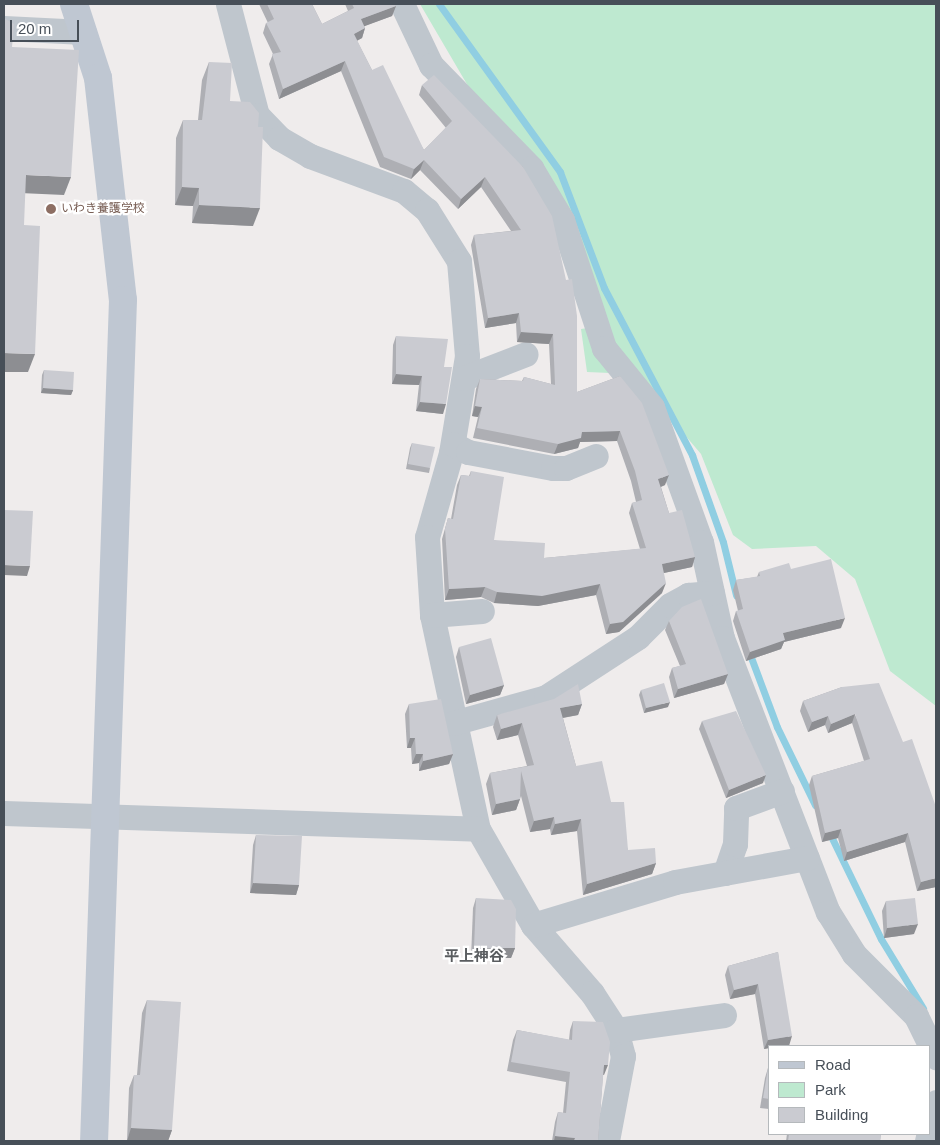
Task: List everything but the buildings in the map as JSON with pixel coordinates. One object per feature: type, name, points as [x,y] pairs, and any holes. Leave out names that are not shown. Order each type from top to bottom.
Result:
[{"type":"street","points":[[74,4],[98,78],[122,300],[94,1141]]},
{"type":"street","points":[[228,4],[257,115],[279,138],[310,156],[404,191],[446,235],[459,261],[466,300],[464,378],[453,444],[428,537],[432,615],[453,723],[478,829],[533,925],[592,993],[616,1030],[623,1056],[607,1141]]},
{"type":"street","points":[[402,4],[431,66],[531,168],[552,201],[574,253],[604,348],[652,407],[701,542],[722,638],[807,858],[838,932],[872,975],[916,1016],[936,1057]]},
{"type":"street","points":[[4,28],[84,32]]},
{"type":"street","points":[[464,378],[526,354]]},
{"type":"street","points":[[453,444],[468,452],[553,468],[566,468],[596,456]]},
{"type":"street","points":[[453,723],[546,697],[638,638],[670,604],[688,595],[712,593]]},
{"type":"street","points":[[432,615],[482,610]]},
{"type":"street","points":[[725,873],[735,844],[736,808],[782,791]]},
{"type":"street","points":[[4,813],[478,829]]},
{"type":"street","points":[[533,925],[675,882],[807,858]]},
{"type":"street","points":[[616,1030],[724,1015]]},
{"type":"street","points":[[930,1128],[936,1102]]},
{"type":"green space","points":[[420,4],[936,4],[936,706],[890,671],[855,579],[816,546],[752,549],[733,535],[701,454],[633,374],[587,372],[581,329],[608,325]]},
{"type":"waterway","points":[[439,4],[560,172],[604,288],[692,455],[723,542],[736,595]]},
{"type":"waterway","points":[[749,652],[777,727],[815,805]]},
{"type":"waterway","points":[[829,832],[881,939],[923,1008]]},
{"type":"place","name":"いわき養護学校","points":[[51,209]]},
{"type":"district","name":"平上神谷","points":[[474,956]]}]
